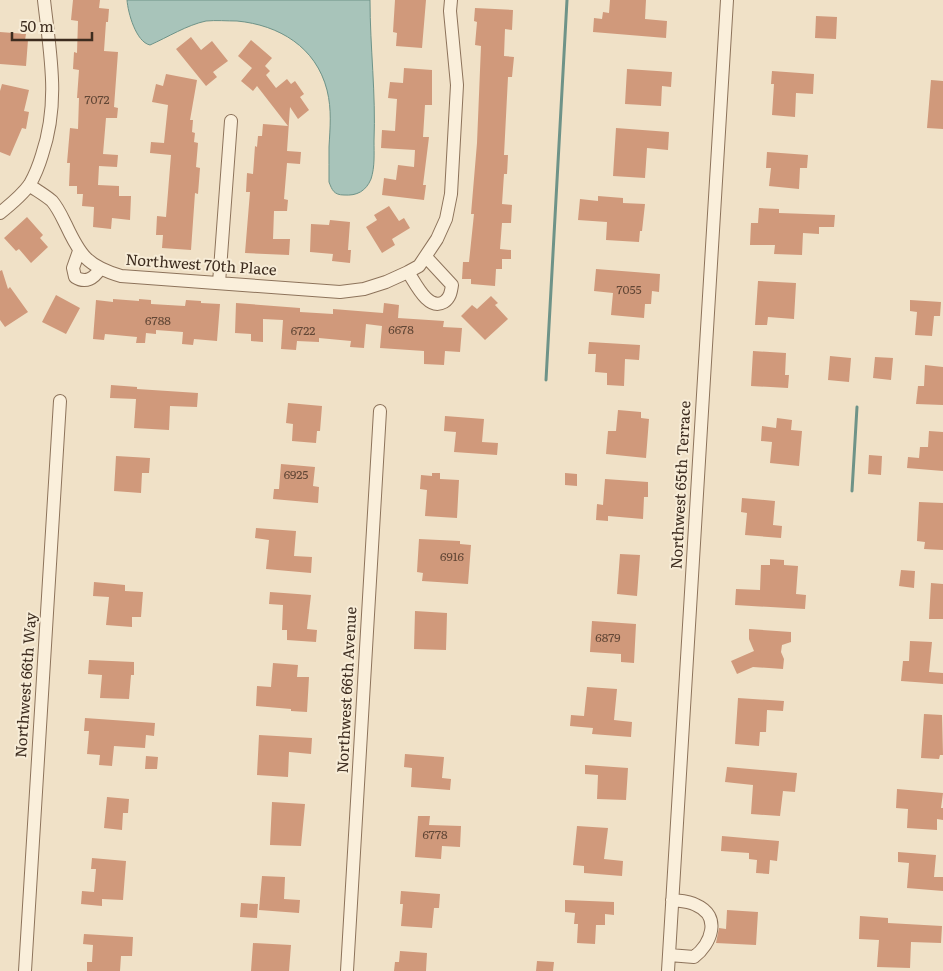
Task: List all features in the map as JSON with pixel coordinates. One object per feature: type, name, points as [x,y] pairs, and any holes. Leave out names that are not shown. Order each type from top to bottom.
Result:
[{"type":"street","points":[[0,213],[29,185],[48,137],[53,108],[53,76],[44,0]]},
{"type":"street","name":"Northwest 70th Place","points":[[29,185],[55,206],[83,257],[105,272],[120,276],[340,292],[364,289],[418,265],[446,219],[451,194],[457,85],[450,11],[451,0]]},
{"type":"street","name":"Northwest 65th Terrace","points":[[668,971],[727,0]]},
{"type":"street","points":[[219,283],[230,121]]},
{"type":"street","points":[[79,250],[73,268],[75,277],[79,280],[88,280],[94,278],[100,269]]},
{"type":"street","name":"Northwest 66th Way","points":[[25,971],[60,401]]},
{"type":"street","name":"Northwest 66th Avenue","points":[[347,971],[380,411]]},
{"type":"street","points":[[669,956],[694,956],[707,944],[712,924],[707,913],[697,905],[672,900]]},
{"type":"water","points":[[127,0],[370,0],[374,165],[367,187],[357,194],[341,195],[334,192],[331,187],[329,182],[329,97],[322,75],[314,62],[305,50],[294,41],[267,27],[252,23],[206,21],[192,25],[150,45],[145,43],[137,33],[131,19]]},
{"type":"building","points":[[73,0],[100,0],[99,8],[109,9],[104,51],[118,52],[114,107],[118,108],[117,118],[106,118],[103,154],[118,155],[117,167],[99,166],[98,185],[119,186],[119,196],[131,196],[130,220],[112,218],[111,229],[93,227],[94,207],[82,206],[83,194],[77,194],[77,186],[69,186],[70,163],[67,163],[70,128],[78,129],[79,98],[77,98],[79,70],[73,69],[74,52],[77,53],[78,21],[71,20]]},
{"type":"building","points":[[395,0],[426,0],[422,48],[396,46],[397,33],[393,32]]},
{"type":"building","points":[[610,0],[646,0],[645,19],[667,21],[666,38],[593,32],[594,18],[602,19],[603,12],[609,13]]},
{"type":"building","points":[[475,8],[513,10],[512,30],[505,29],[504,56],[514,57],[512,77],[508,77],[504,155],[508,155],[507,174],[504,174],[502,204],[512,205],[511,223],[502,223],[500,249],[511,250],[511,259],[502,259],[502,269],[496,269],[495,286],[471,284],[471,279],[462,279],[463,262],[469,262],[474,214],[471,214],[477,143],[481,46],[475,45],[477,22],[474,21]]},
{"type":"building","points":[[816,16],[837,17],[836,39],[815,38]]},
{"type":"building","points":[[0,32],[26,34],[25,40],[28,40],[26,66],[0,64]]},
{"type":"building","points":[[191,37],[201,50],[212,41],[228,61],[213,72],[217,77],[206,86],[176,49]]},
{"type":"building","points":[[251,40],[272,58],[265,66],[270,71],[266,75],[276,88],[287,79],[291,84],[295,81],[304,94],[300,97],[309,110],[298,119],[290,107],[287,151],[301,152],[300,164],[287,163],[284,199],[288,200],[287,211],[274,211],[273,239],[290,239],[289,255],[245,253],[250,192],[246,192],[247,173],[253,174],[255,146],[257,147],[258,136],[262,136],[263,124],[288,126],[257,86],[253,91],[241,81],[252,68],[238,56]]},
{"type":"building","points":[[404,68],[432,70],[432,105],[425,105],[423,137],[429,137],[423,185],[426,185],[424,200],[382,195],[384,178],[396,180],[398,165],[414,167],[415,150],[381,148],[382,130],[395,131],[397,99],[388,98],[390,82],[403,83]]},
{"type":"building","points":[[627,69],[672,72],[671,87],[662,86],[661,106],[625,104]]},
{"type":"building","points":[[772,71],[814,74],[813,94],[796,93],[795,117],[772,115],[774,84],[771,84]]},
{"type":"building","points":[[166,74],[197,80],[190,120],[193,120],[192,132],[195,133],[194,142],[198,143],[196,167],[200,168],[198,194],[195,193],[191,250],[162,248],[163,235],[156,235],[157,216],[166,217],[171,155],[150,153],[151,142],[164,143],[168,105],[152,102],[156,84],[163,86]]},
{"type":"building","points":[[931,80],[943,81],[943,129],[927,128]]},
{"type":"building","points":[[2,84],[29,90],[24,111],[29,112],[26,129],[22,128],[10,156],[0,152],[0,91]]},
{"type":"building","points":[[616,128],[669,132],[668,150],[647,148],[645,178],[613,176]]},
{"type":"building","points":[[767,152],[808,155],[807,168],[800,168],[799,189],[769,186],[771,168],[766,168]]},
{"type":"building","points":[[598,196],[623,198],[623,203],[645,204],[639,242],[606,240],[607,222],[578,220],[580,199],[598,201]]},
{"type":"building","points":[[389,206],[399,221],[404,218],[410,228],[392,239],[395,245],[382,253],[366,227],[377,220],[374,215]]},
{"type":"building","points":[[759,208],[779,209],[779,213],[835,215],[834,227],[819,227],[819,234],[803,233],[802,255],[774,254],[775,245],[750,245],[751,223],[758,223]]},
{"type":"building","points":[[27,217],[43,235],[40,238],[48,247],[31,263],[19,249],[16,251],[4,238]]},
{"type":"building","points":[[330,220],[350,222],[348,250],[351,250],[350,263],[332,261],[333,254],[310,252],[311,224],[329,225]]},
{"type":"building","points":[[596,269],[660,274],[659,292],[652,291],[651,304],[645,304],[644,318],[611,315],[613,293],[594,291]]},
{"type":"building","points":[[2,270],[8,289],[10,287],[28,312],[5,327],[0,320],[0,271]]},
{"type":"building","points":[[758,281],[796,283],[794,319],[768,317],[767,325],[755,325]]},
{"type":"building","points":[[56,295],[80,308],[66,334],[42,322]]},
{"type":"building","points":[[491,296],[498,303],[495,305],[508,319],[485,340],[461,316],[472,305],[477,309]]},
{"type":"building","points":[[113,299],[151,300],[151,304],[185,306],[186,300],[220,304],[217,341],[194,339],[193,345],[182,344],[183,332],[156,330],[156,334],[146,333],[145,343],[136,343],[137,337],[105,334],[104,340],[93,339],[96,300],[113,302]]},
{"type":"building","points":[[910,300],[941,302],[940,316],[934,316],[932,336],[915,335],[917,312],[910,311]]},
{"type":"building","points":[[236,303],[300,308],[300,312],[333,314],[333,309],[383,313],[384,303],[399,305],[398,318],[444,321],[443,327],[462,328],[460,352],[445,351],[444,365],[424,364],[424,351],[380,348],[382,326],[366,324],[364,348],[350,347],[351,341],[319,338],[319,342],[297,341],[296,350],[281,349],[283,320],[263,319],[263,342],[251,341],[251,334],[235,333]]},
{"type":"building","points":[[589,342],[640,345],[639,360],[625,359],[624,386],[607,385],[607,373],[595,372],[596,354],[588,354]]},
{"type":"building","points":[[753,351],[786,353],[785,375],[789,375],[788,388],[751,386]]},
{"type":"building","points":[[830,356],[851,358],[849,382],[828,380]]},
{"type":"building","points":[[875,357],[893,358],[891,380],[873,378]]},
{"type":"building","points":[[925,365],[943,367],[943,405],[916,404],[918,386],[924,386]]},
{"type":"building","points":[[111,385],[137,387],[137,389],[198,393],[197,407],[170,406],[169,430],[134,428],[136,399],[110,398]]},
{"type":"building","points":[[288,403],[322,406],[320,431],[317,431],[316,443],[292,441],[293,424],[286,423]]},
{"type":"building","points":[[618,410],[641,412],[641,418],[649,419],[646,458],[606,454],[608,431],[616,431]]},
{"type":"building","points":[[445,416],[484,419],[482,442],[498,443],[497,455],[454,452],[456,432],[444,431]]},
{"type":"building","points":[[777,418],[792,420],[791,430],[802,431],[799,466],[770,463],[772,442],[761,441],[762,426],[776,428]]},
{"type":"building","points":[[929,431],[943,432],[943,471],[907,468],[908,457],[919,458],[920,447],[928,447]]},
{"type":"building","points":[[869,455],[882,456],[881,475],[868,474]]},
{"type":"building","points":[[116,456],[150,458],[149,473],[142,473],[141,493],[114,491]]},
{"type":"building","points":[[281,464],[315,467],[313,486],[319,487],[318,503],[273,499],[274,489],[279,489]]},
{"type":"building","points":[[432,473],[440,473],[440,479],[459,480],[457,518],[425,516],[427,490],[420,489],[421,475],[432,476]]},
{"type":"building","points":[[565,473],[577,474],[577,486],[565,485]]},
{"type":"building","points":[[605,479],[648,482],[648,497],[644,497],[643,519],[608,516],[608,521],[596,520],[597,504],[603,505]]},
{"type":"building","points":[[742,498],[775,501],[773,525],[782,526],[781,538],[745,535],[747,513],[741,512]]},
{"type":"building","points":[[919,502],[943,503],[943,550],[924,549],[925,542],[917,541]]},
{"type":"building","points":[[256,528],[296,531],[294,556],[312,557],[311,573],[266,569],[269,540],[255,538]]},
{"type":"building","points":[[419,539],[460,541],[460,544],[471,545],[468,584],[422,581],[423,573],[417,572]]},
{"type":"building","points":[[620,554],[640,555],[637,596],[617,594]]},
{"type":"building","points":[[770,559],[784,560],[784,565],[798,566],[796,594],[806,595],[805,609],[735,605],[736,589],[760,590],[761,565],[770,565]]},
{"type":"building","points":[[901,570],[915,571],[914,588],[899,586]]},
{"type":"building","points":[[94,582],[125,585],[125,591],[143,592],[141,617],[132,617],[132,627],[106,625],[109,597],[93,596]]},
{"type":"building","points":[[931,583],[943,584],[943,619],[929,619]]},
{"type":"building","points":[[270,592],[311,595],[307,629],[317,630],[316,642],[287,640],[287,630],[282,630],[283,605],[269,604]]},
{"type":"building","points":[[415,611],[447,613],[446,650],[414,649]]},
{"type":"building","points":[[592,621],[636,624],[634,663],[621,662],[621,654],[590,652]]},
{"type":"building","points":[[749,629],[791,632],[791,642],[782,645],[783,669],[753,667],[737,674],[731,661],[754,651],[749,639]]},
{"type":"building","points":[[910,641],[932,642],[929,672],[943,673],[943,684],[901,681],[903,661],[909,661]]},
{"type":"building","points":[[89,660],[134,662],[134,675],[131,675],[129,699],[100,698],[102,675],[88,674]]},
{"type":"building","points":[[273,663],[298,665],[297,677],[309,677],[307,712],[256,706],[257,686],[271,687]]},
{"type":"building","points":[[587,687],[617,689],[614,720],[632,722],[631,737],[592,734],[593,728],[570,726],[571,715],[584,716]]},
{"type":"building","points":[[738,698],[784,701],[783,711],[767,710],[766,732],[760,732],[759,746],[735,744]]},
{"type":"building","points":[[924,714],[942,715],[943,755],[940,755],[939,759],[921,758]]},
{"type":"building","points":[[85,718],[155,723],[154,736],[146,735],[145,748],[114,746],[112,766],[99,765],[100,755],[87,754],[89,731],[84,731]]},
{"type":"building","points":[[259,735],[312,738],[311,754],[289,752],[288,777],[257,775]]},
{"type":"building","points":[[405,754],[444,757],[442,778],[451,779],[450,790],[411,787],[412,768],[404,767]]},
{"type":"building","points":[[146,756],[158,757],[157,769],[145,769]]},
{"type":"building","points":[[585,765],[628,768],[626,800],[597,799],[598,775],[585,774]]},
{"type":"building","points":[[727,767],[797,773],[795,792],[783,791],[780,816],[751,814],[753,785],[725,782]]},
{"type":"building","points":[[897,789],[943,793],[941,808],[943,808],[943,820],[937,819],[937,830],[907,828],[908,809],[896,808]]},
{"type":"building","points":[[107,797],[129,799],[128,813],[123,813],[122,830],[104,828]]},
{"type":"building","points":[[272,802],[305,804],[301,846],[270,845]]},
{"type":"building","points":[[418,816],[430,816],[429,825],[461,826],[460,847],[442,846],[441,859],[415,857]]},
{"type":"building","points":[[577,826],[608,828],[604,859],[623,861],[622,876],[584,873],[584,866],[573,865]]},
{"type":"building","points":[[722,836],[779,841],[777,861],[770,860],[769,874],[756,873],[757,860],[749,859],[749,853],[721,851]]},
{"type":"building","points":[[898,852],[936,855],[934,877],[943,877],[943,891],[907,888],[909,863],[898,862]]},
{"type":"building","points":[[92,858],[126,861],[123,900],[102,899],[102,906],[81,904],[82,891],[94,892],[96,869],[91,869]]},
{"type":"building","points":[[262,876],[285,877],[284,899],[300,900],[299,913],[259,910]]},
{"type":"building","points":[[401,891],[440,894],[439,908],[434,908],[432,928],[401,926],[403,904],[400,904]]},
{"type":"building","points":[[565,900],[614,902],[614,915],[605,914],[605,925],[596,925],[595,944],[577,943],[578,924],[574,924],[575,913],[565,912]]},
{"type":"building","points":[[241,903],[258,904],[257,918],[240,917]]},
{"type":"building","points":[[727,910],[758,912],[756,945],[716,943],[719,928],[726,929]]},
{"type":"building","points":[[860,916],[888,918],[888,923],[942,926],[941,943],[911,942],[910,968],[877,967],[879,940],[859,939]]},
{"type":"building","points":[[84,934],[133,937],[132,956],[121,956],[120,971],[87,971],[87,962],[92,962],[93,945],[83,944]]},
{"type":"building","points":[[253,943],[291,945],[289,971],[251,971]]},
{"type":"building","points":[[400,951],[427,953],[426,971],[394,971],[395,962],[399,962]]},
{"type":"building","points":[[537,961],[554,962],[553,971],[536,971]]},
{"type":"waterway","points":[[546,380],[567,0]]},
{"type":"waterway","points":[[852,491],[857,407]]}]
